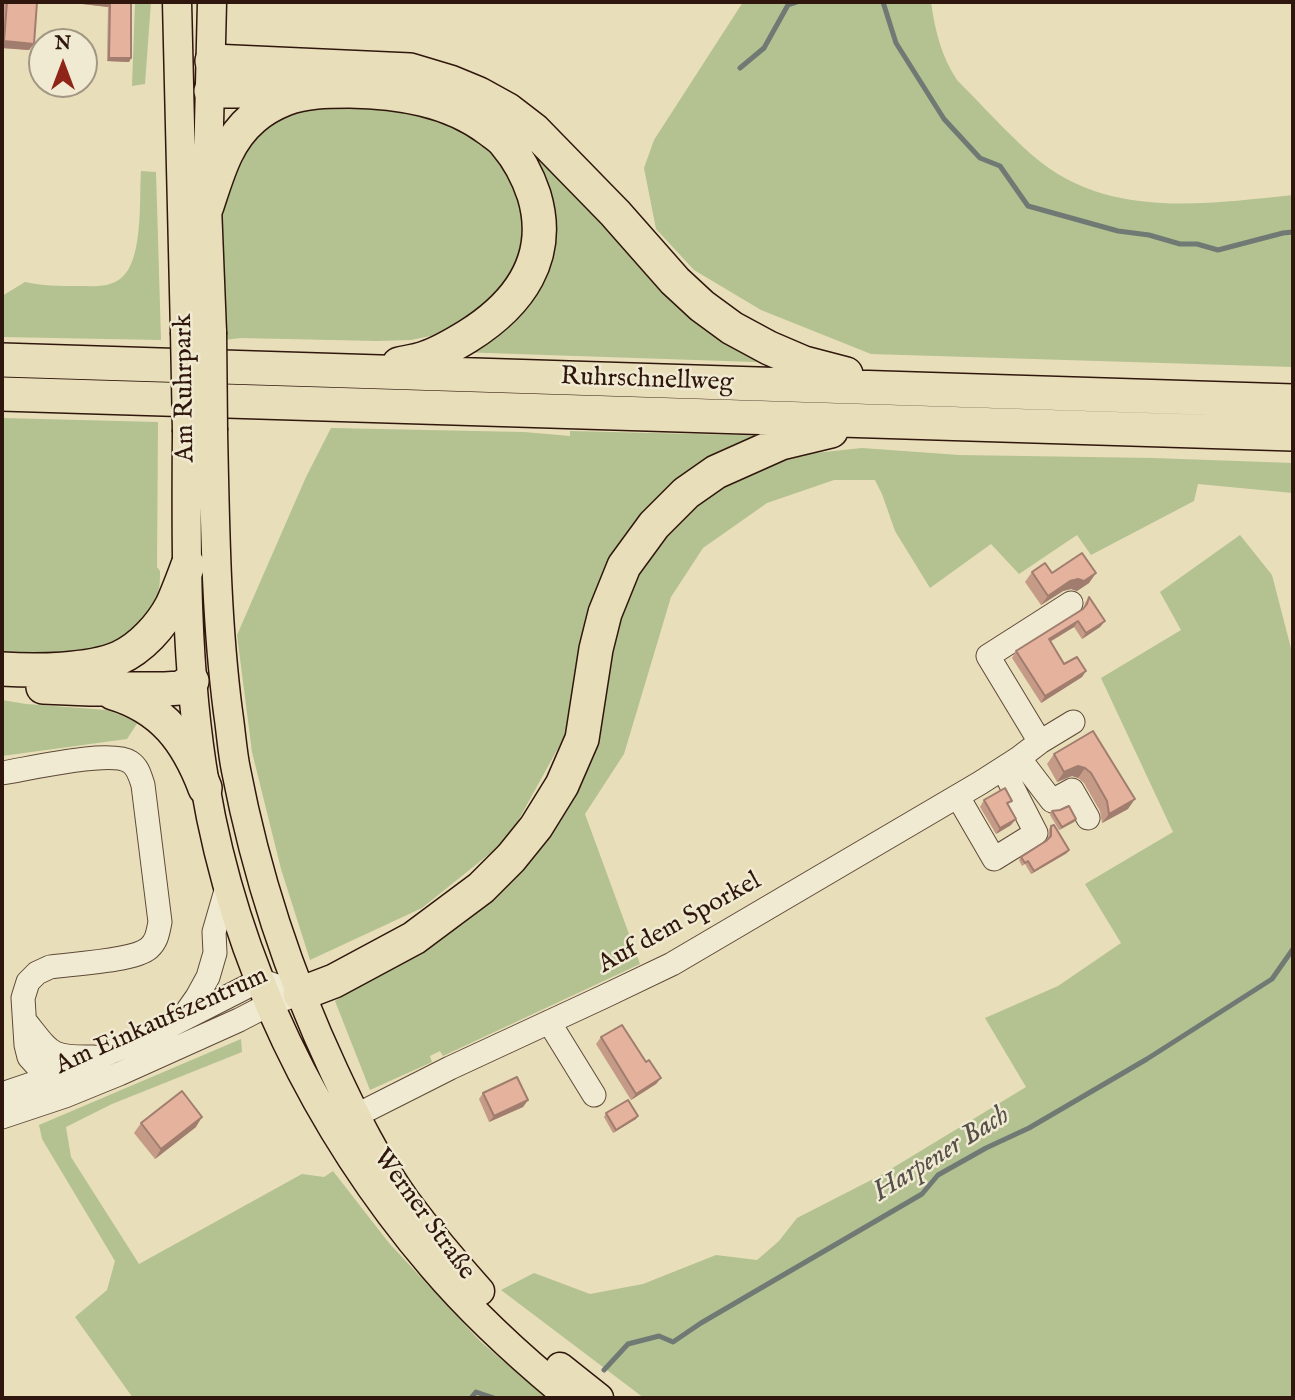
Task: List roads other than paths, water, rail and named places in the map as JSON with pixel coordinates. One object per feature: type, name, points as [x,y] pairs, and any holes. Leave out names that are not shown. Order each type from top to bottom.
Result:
[{"type":"highway","points":[[200,82],[410,70],[450,82],[508,110],[534,130],[615,213],[675,281],[702,306],[732,328],[769,348],[837,373],[946,390]]},
{"type":"highway","points":[[200,82],[371,92],[428,100],[475,119],[505,142],[530,185],[540,229],[537,253],[530,274],[513,300],[477,330],[425,359],[361,370],[334,371]]},
{"type":"highway","points":[[207,206],[225,155],[236,135],[255,116],[286,98],[324,91]]},
{"type":"highway","name":"Ruhrschnellweg","points":[[2,360],[1293,401]]},
{"type":"highway","name":"Ruhrschnellweg","points":[[7,394],[1293,434]]},
{"type":"highway","points":[[277,993],[334,981],[414,938],[481,888],[511,858],[536,827],[562,785],[582,738],[596,649],[605,613],[624,566],[654,525],[686,493],[716,472],[781,443],[848,428],[901,423],[942,423]]},
{"type":"highway","points":[[2,669],[90,666],[118,658],[134,649],[157,627],[171,606],[188,565]]},
{"type":"highway","points":[[2,684],[90,689],[165,689],[180,688],[192,681]]},
{"type":"highway","points":[[90,689],[130,699],[160,718],[184,744],[205,788]]},
{"type":"main road","name":"Am Ruhrpark","points":[[177,2],[200,82],[207,206],[199,332]]},
{"type":"main road","name":"Am Ruhrpark","points":[[212,2],[200,82],[200,432],[188,565],[192,681],[205,788],[227,887],[247,949],[277,993]]},
{"type":"main road","name":"Am Ruhrpark","points":[[200,432],[214,537],[220,644],[236,768],[261,878],[277,931],[277,993]]},
{"type":"main road","points":[[192,681],[208,667],[220,644]]},
{"type":"main road","name":"Werner Straße","points":[[277,993],[314,1028],[355,1165],[402,1229],[429,1273],[570,1398]]},
{"type":"main road","name":"Werner Straße","points":[[342,1120],[379,1159],[406,1201],[478,1290],[523,1335],[599,1398]]},
{"type":"street","points":[[1040,742],[988,656],[1071,603]]},
{"type":"street","name":"Auf dem Sporkel","points":[[342,1120],[672,964],[958,797],[1073,722]]},
{"type":"street","name":"Am Einkaufszentrum","points":[[2,773],[91,758],[121,758],[138,769],[143,785],[160,922],[158,937],[149,948],[136,955],[50,967],[37,973],[28,982],[23,998],[29,1057],[44,1071],[58,1075]]},
{"type":"street","points":[[958,797],[993,859],[1036,834],[1011,764]]},
{"type":"street","points":[[1011,764],[1052,801],[1072,790],[1088,818]]},
{"type":"street","name":"Am Einkaufszentrum","points":[[180,1020],[208,977],[215,953],[214,932],[227,887]]},
{"type":"street","name":"Am Einkaufszentrum","points":[[2,1094],[58,1075],[180,1020],[277,993]]},
{"type":"street","name":"Am Einkaufszentrum","points":[[2,1117],[119,1074],[239,1020],[277,993]]},
{"type":"street","name":"Am Einkaufszentrum","points":[[25,1021],[50,1051],[66,1057],[103,1056]]},
{"type":"street","points":[[549,1022],[594,1096]]},
{"type":"waterway","points":[[740,68],[764,48],[788,5],[797,2]]},
{"type":"waterway","points":[[883,2],[896,43],[944,119],[980,158],[1000,166],[1028,206],[1118,231],[1218,250],[1293,232]]},
{"type":"waterway","name":"Harpener Bach","points":[[604,1370],[628,1344],[659,1336],[673,1342],[922,1194],[938,1175],[1029,1128],[1147,1059],[1272,979],[1293,949]]},
{"type":"waterway","name":"Harpener Bach","points":[[471,1398],[476,1392],[494,1398]]}]
